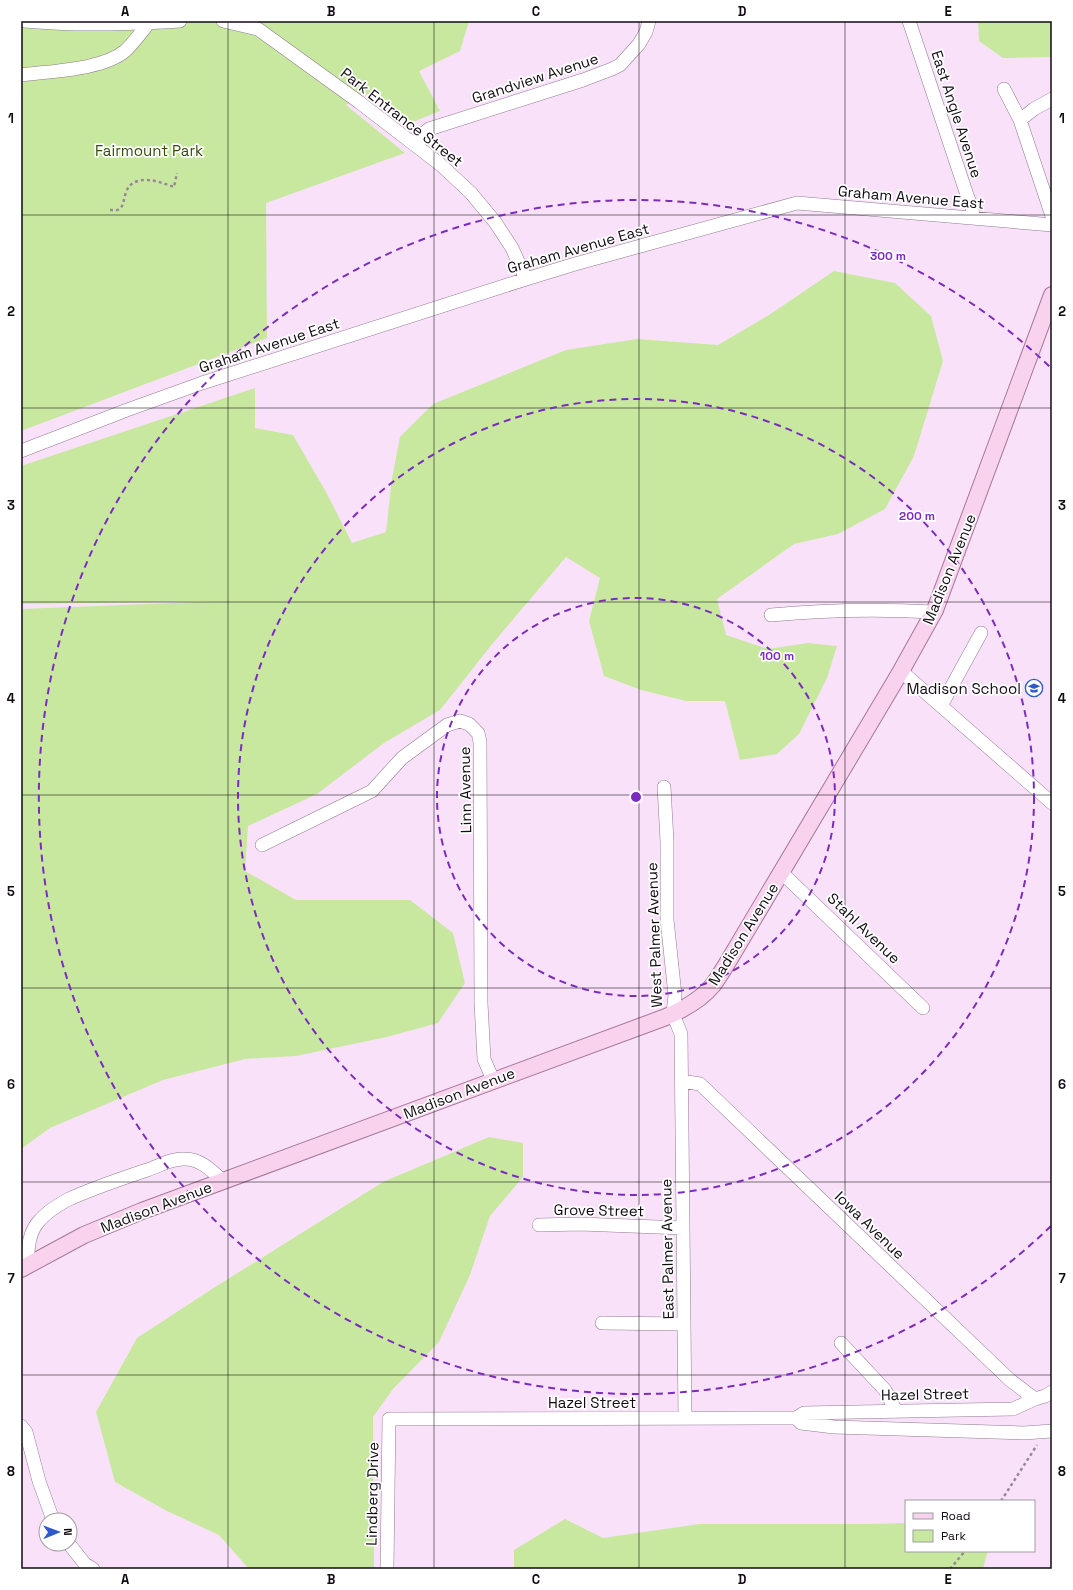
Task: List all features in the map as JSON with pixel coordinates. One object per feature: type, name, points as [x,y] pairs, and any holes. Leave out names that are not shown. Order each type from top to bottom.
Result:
[{"type":"main road","name":"Madison Avenue","points":[[24,1267],[84,1235],[223,1181],[673,1014],[693,1002],[712,986],[782,872],[901,671],[934,612],[958,552],[1052,295]]},
{"type":"street","points":[[25,21],[82,24],[180,21]]},
{"type":"street","name":"Park Entrance Street","points":[[223,21],[254,25],[359,102],[441,165],[471,194],[495,222],[512,248],[526,279]]},
{"type":"street","name":"Grandview Avenue","points":[[415,144],[424,133],[430,129],[582,80],[620,64],[638,44],[646,32],[649,21]]},
{"type":"street","name":"East Angle Avenue","points":[[909,21],[972,208],[973,218]]},
{"type":"street","points":[[21,75],[97,64],[110,60],[125,50],[149,23]]},
{"type":"street","points":[[1004,88],[1020,120],[1052,216]]},
{"type":"street","points":[[1020,120],[1034,109],[1052,99]]},
{"type":"street","name":"Graham Avenue East","points":[[21,451],[202,383],[526,279],[575,264],[797,204],[1052,225]]},
{"type":"street","points":[[771,616],[813,611],[899,610],[934,612]]},
{"type":"street","points":[[941,706],[981,633]]},
{"type":"street","points":[[901,671],[1052,803]]},
{"type":"street","name":"Linn Avenue","points":[[262,845],[372,791],[402,758],[447,726],[460,721],[474,727],[478,733],[480,742],[481,1003],[484,1059],[493,1080]]},
{"type":"street","name":"West Palmer Avenue","points":[[664,787],[667,841],[667,920],[675,995],[673,1014],[681,1034],[681,1080]]},
{"type":"street","name":"Stahl Avenue","points":[[782,872],[923,1008]]},
{"type":"street","name":"East Palmer Avenue","points":[[681,1080],[685,1418]]},
{"type":"street","name":"Iowa Avenue","points":[[681,1080],[700,1084],[1010,1380],[1035,1399]]},
{"type":"street","points":[[24,1267],[29,1242],[34,1228],[40,1220],[58,1205],[67,1200],[173,1160],[185,1159],[196,1161],[208,1166],[223,1181]]},
{"type":"street","name":"Grove Street","points":[[539,1225],[580,1224],[683,1228]]},
{"type":"street","points":[[602,1323],[684,1324]]},
{"type":"street","points":[[841,1343],[885,1390],[896,1411]]},
{"type":"street","name":"Hazel Street","points":[[389,1419],[796,1418],[804,1413],[1013,1409],[1052,1392]]},
{"type":"street","name":"Hazel Street","points":[[796,1418],[801,1423],[834,1427],[1049,1432]]},
{"type":"street","name":"Lindberg Drive","points":[[387,1569],[389,1419]]},
{"type":"street","points":[[21,1426],[26,1432],[50,1512]]},
{"type":"street","points":[[75,1552],[85,1564],[93,1569]]},
{"type":"path","points":[[110,210],[119,210],[122,207],[128,188],[133,183],[147,180],[174,187],[177,173]]},
{"type":"path","points":[[1002,1500],[1049,1432]]},
{"type":"path","points":[[950,1569],[964,1552]]},
{"type":"green space","name":"Fairmount Park","points":[[21,21],[469,21],[460,51],[419,71],[440,111],[408,124],[370,93],[346,105],[405,153],[266,203],[267,338],[21,431]]},
{"type":"green space","points":[[978,21],[1052,21],[1052,57],[1003,58],[979,41]]},
{"type":"green space","points":[[834,271],[895,283],[931,316],[943,361],[914,456],[885,509],[838,534],[794,544],[717,599],[726,635],[768,649],[808,643],[837,646],[827,678],[799,734],[777,754],[740,760],[725,701],[686,701],[641,690],[604,676],[589,621],[600,578],[566,557],[493,643],[440,710],[384,743],[317,794],[248,826],[245,871],[296,900],[410,900],[453,933],[465,983],[438,1023],[387,1037],[296,1056],[245,1059],[163,1080],[50,1128],[21,1149],[21,609],[224,601],[21,604],[21,466],[255,388],[255,428],[293,435],[326,492],[352,543],[386,532],[392,478],[400,437],[433,404],[566,350],[637,339],[718,345],[769,315]]},
{"type":"green space","points":[[489,1137],[523,1143],[523,1177],[490,1216],[470,1275],[439,1342],[393,1389],[373,1417],[374,1569],[249,1569],[219,1535],[167,1511],[115,1482],[96,1412],[137,1338],[212,1289],[383,1182]]},
{"type":"green space","points":[[565,1519],[603,1538],[699,1524],[905,1523],[905,1552],[988,1552],[983,1569],[514,1569],[514,1550]]},
{"type":"place","name":"Madison School","points":[[1034,688]]}]
